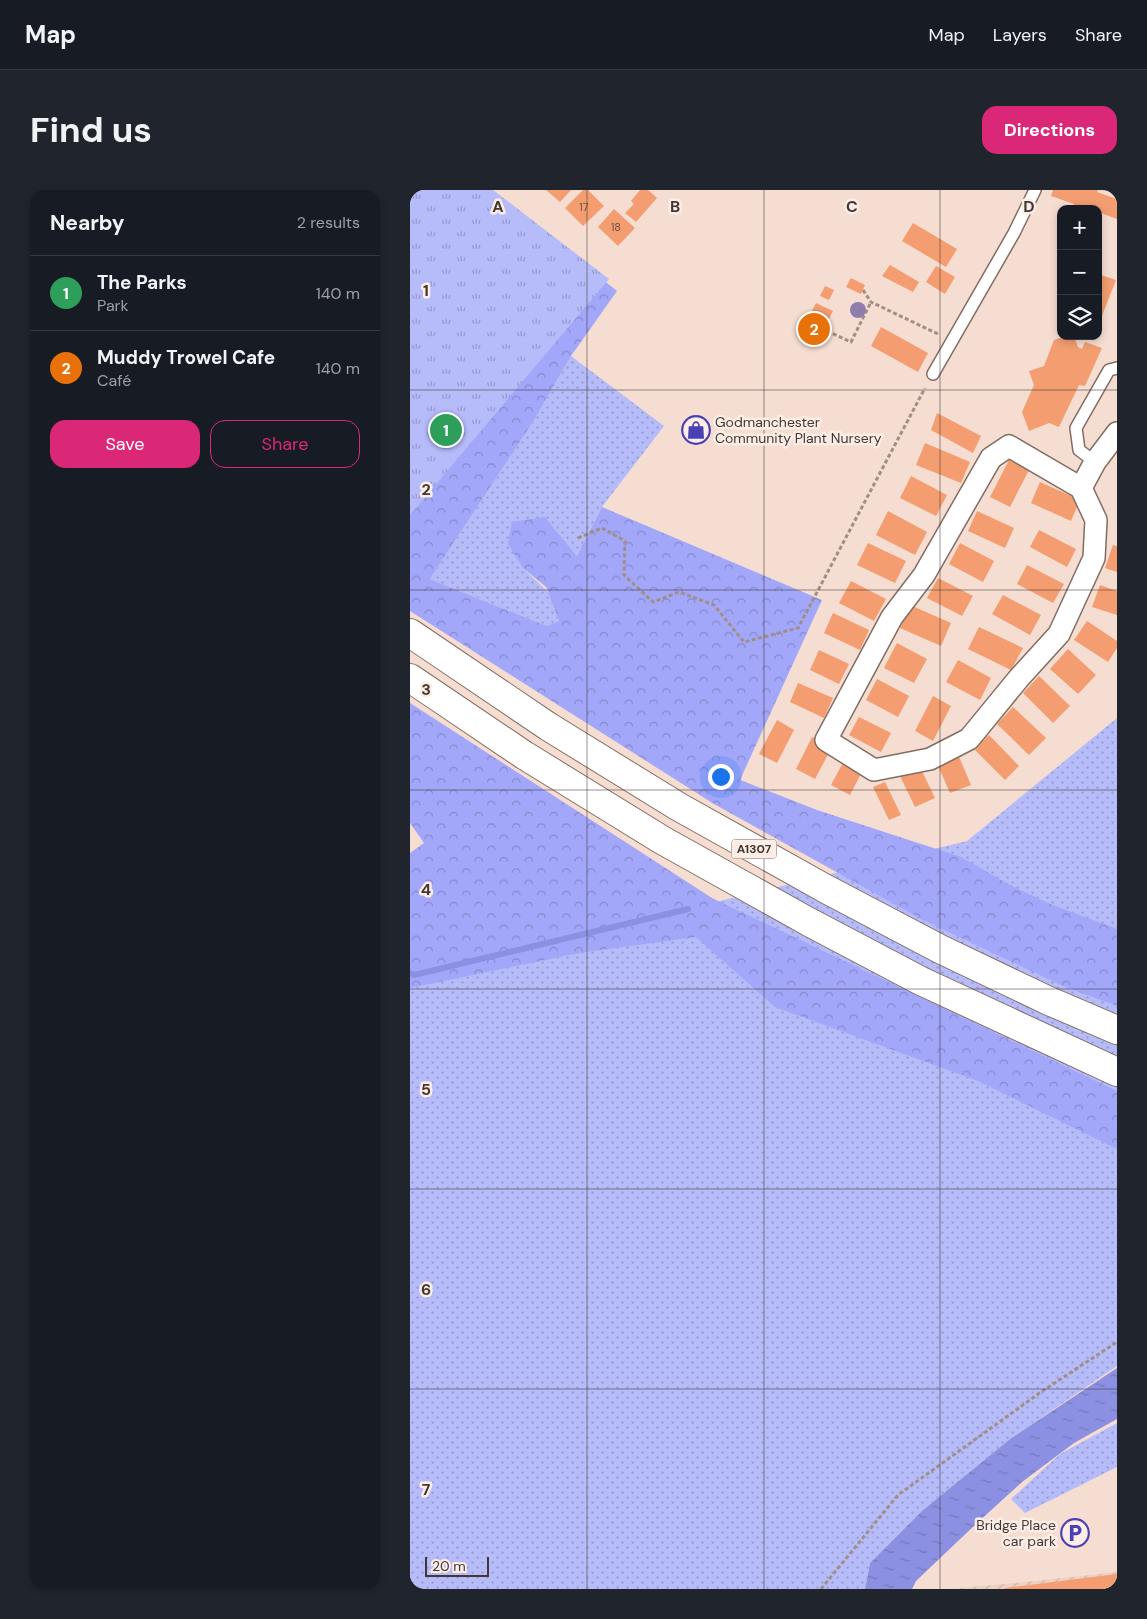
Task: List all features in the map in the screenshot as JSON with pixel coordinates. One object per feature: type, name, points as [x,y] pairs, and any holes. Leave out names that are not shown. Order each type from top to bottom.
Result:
[{"type":"main road","name":"A1307","points":[[410,633],[549,727],[679,807],[826,889],[940,949],[1050,1001],[1117,1030]]},
{"type":"main road","name":"A1307","points":[[410,678],[524,755],[662,840],[800,918],[921,980],[1117,1072]]},
{"type":"street","points":[[1081,488],[1095,462],[1117,433]]},
{"type":"street","points":[[1009,446],[1081,488],[1096,520],[1094,558],[1058,634],[969,739],[930,759],[874,770],[826,740],[892,617],[924,575],[991,458],[1009,446]]},
{"type":"lane","points":[[932,374],[1014,233],[1035,190]]},
{"type":"lane","points":[[1095,462],[1079,450],[1076,428],[1109,370],[1117,368]]},
{"type":"path","points":[[863,290],[871,302],[952,340]]},
{"type":"path","points":[[827,331],[851,342],[871,302]]},
{"type":"path","points":[[578,538],[602,528],[625,541],[624,575],[652,602],[679,592],[714,606],[744,642],[798,628],[932,374]]},
{"type":"path","points":[[821,1589],[898,1495],[1041,1392],[1117,1342]]},
{"type":"shaded area","points":[[1117,1572],[1117,1589],[950,1589],[1026,1582]]},
{"type":"green space","points":[[410,190],[493,190],[609,279],[410,515]]},
{"type":"green space","points":[[490,190],[617,291],[571,356],[533,422],[430,579],[547,626],[559,621],[546,587],[523,568],[508,544],[512,522],[545,517],[577,556],[602,507],[822,600],[740,780],[817,810],[961,857],[1010,885],[1050,904],[1117,929],[1117,1006],[1063,986],[923,920],[714,804],[410,611],[410,408]]},
{"type":"green space","points":[[571,356],[664,426],[602,507],[577,556],[545,517],[523,568],[548,592],[559,621],[547,626],[430,579],[533,422]]},
{"type":"green space","points":[[410,703],[712,898],[1117,1091],[1117,1149],[978,1081],[775,1007],[696,937],[579,953],[410,988],[410,853],[424,843],[410,823]]},
{"type":"green space","points":[[1117,718],[1117,1366],[1010,1439],[923,1510],[870,1563],[865,1589],[410,1589],[410,973],[414,975],[967,841]]},
{"type":"green space","points":[[1117,1423],[1117,1467],[1025,1513],[1011,1499],[1060,1454]]},
{"type":"water","points":[[1117,1368],[1117,1419],[1074,1443],[1022,1482],[916,1581],[912,1589],[865,1589],[870,1563],[923,1510],[1010,1439]]},
{"type":"building","points":[[546,190],[571,190],[560,202]]},
{"type":"building","points":[[583,190],[588,190],[604,206],[583,226],[565,208]]},
{"type":"building","points":[[640,190],[648,190],[657,198],[636,222],[625,213],[634,204],[631,201]]},
{"type":"building","points":[[1053,190],[1098,190],[1097,192],[1117,199],[1117,219],[1102,213],[1102,205],[1074,205],[1051,196]]},
{"type":"building","points":[[614,209],[635,228],[618,246],[598,227]]},
{"type":"building","points":[[913,223],[957,249],[946,267],[902,241]]},
{"type":"building","points":[[890,265],[919,282],[913,292],[882,276]]},
{"type":"building","points":[[936,266],[955,277],[945,294],[926,282]]},
{"type":"building","points":[[1102,275],[1116,280],[1102,316]]},
{"type":"building","points":[[851,278],[865,285],[861,294],[846,287]]},
{"type":"building","points":[[825,286],[834,290],[829,300],[820,296]]},
{"type":"building","points":[[816,303],[833,311],[815,346],[799,337]]},
{"type":"building","points":[[881,327],[928,353],[918,372],[871,346]]},
{"type":"building","points":[[1054,340],[1075,340],[1078,347],[1082,349],[1085,342],[1102,348],[1085,386],[1079,385],[1059,427],[1049,423],[1029,431],[1022,412],[1034,385],[1029,371],[1044,366]]},
{"type":"building","points":[[937,413],[981,436],[973,453],[931,430]]},
{"type":"building","points":[[925,443],[970,462],[961,483],[916,465]]},
{"type":"building","points":[[1009,460],[1029,470],[1010,507],[990,497]]},
{"type":"building","points":[[911,476],[947,495],[936,516],[900,498]]},
{"type":"building","points":[[1040,482],[1080,500],[1071,521],[1031,503]]},
{"type":"building","points":[[888,511],[927,532],[915,555],[876,535]]},
{"type":"building","points":[[977,511],[1014,528],[1005,548],[968,531]]},
{"type":"building","points":[[1039,530],[1076,549],[1067,567],[1030,547]]},
{"type":"building","points":[[868,543],[906,561],[895,583],[857,565]]},
{"type":"building","points":[[960,543],[994,561],[983,582],[949,564]]},
{"type":"building","points":[[1113,545],[1117,546],[1117,572],[1105,568]]},
{"type":"building","points":[[1027,565],[1064,584],[1053,603],[1017,584]]},
{"type":"building","points":[[938,578],[973,596],[962,616],[927,598]]},
{"type":"building","points":[[851,581],[886,599],[874,621],[839,603]]},
{"type":"building","points":[[1100,585],[1117,591],[1117,615],[1092,607]]},
{"type":"building","points":[[1003,595],[1041,615],[1030,635],[992,614]]},
{"type":"building","points":[[910,605],[951,623],[941,646],[900,628]]},
{"type":"building","points":[[833,613],[869,630],[860,650],[824,633]]},
{"type":"building","points":[[1087,621],[1117,641],[1117,648],[1108,662],[1074,640]]},
{"type":"building","points":[[979,627],[1023,648],[1011,670],[968,649]]},
{"type":"building","points":[[897,643],[927,659],[914,683],[884,668]]},
{"type":"building","points":[[1068,649],[1096,675],[1078,694],[1050,669]]},
{"type":"building","points":[[819,650],[849,664],[839,684],[810,670]]},
{"type":"building","points":[[958,660],[991,678],[980,700],[946,682]]},
{"type":"building","points":[[1039,676],[1070,706],[1053,723],[1023,693]]},
{"type":"building","points":[[877,679],[909,696],[898,717],[866,700]]},
{"type":"building","points":[[798,683],[833,698],[824,718],[790,702]]},
{"type":"building","points":[[933,696],[951,706],[933,741],[915,731]]},
{"type":"building","points":[[1013,707],[1046,738],[1029,755],[997,724]]},
{"type":"building","points":[[859,717],[891,733],[881,752],[849,735]]},
{"type":"building","points":[[777,720],[794,730],[777,763],[759,754]]},
{"type":"building","points":[[989,735],[1019,766],[1005,780],[974,749]]},
{"type":"building","points":[[812,737],[832,747],[815,779],[796,769]]},
{"type":"building","points":[[957,752],[971,785],[950,793],[936,761]]},
{"type":"building","points":[[846,757],[865,766],[850,795],[831,785]]},
{"type":"building","points":[[919,765],[935,798],[915,807],[899,774]]},
{"type":"building","points":[[885,782],[901,815],[889,820],[873,787]]},
{"type":"building","points":[[1117,1574],[1117,1589],[1005,1589],[1005,1588]]},
{"type":"waterway","points":[[410,973],[414,975],[688,909]]},
{"type":"place","name":"Muddy Trowel Cafe","points":[[814,329]]},
{"type":"place","name":"The Parks","points":[[446,430]]},
{"type":"place","name":"Godmanchester Community Plant Nursery","points":[[696,430]]},
{"type":"place","name":"Bridge Place car park","points":[[1075,1533]]}]
